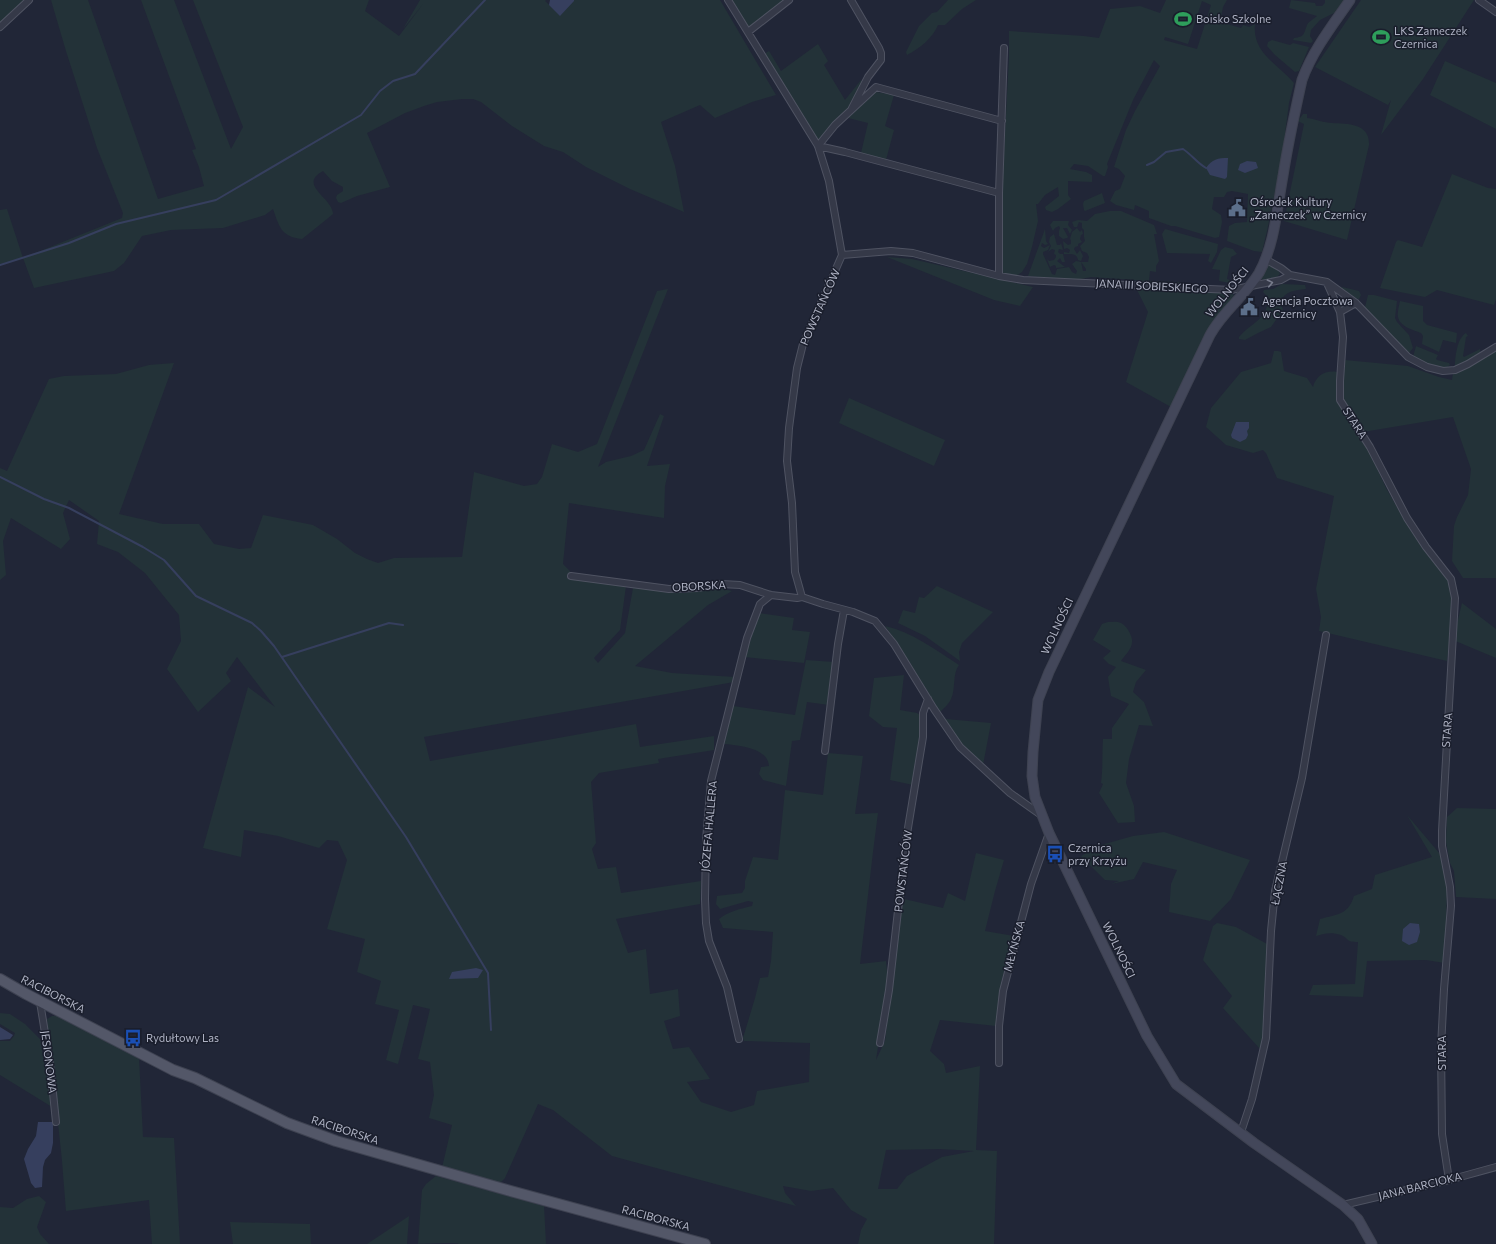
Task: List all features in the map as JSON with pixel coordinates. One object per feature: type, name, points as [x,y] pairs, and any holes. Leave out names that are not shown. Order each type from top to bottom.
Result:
[{"type":"main road","name":"RACIBORSKA","points":[[0,979],[40,1002],[173,1070],[195,1078],[287,1123],[336,1141],[496,1187],[705,1244]]},
{"type":"street","points":[[0,27],[29,0]]},
{"type":"street","name":"POWSTAŃCÓW","points":[[728,0],[818,146],[829,181],[842,255],[803,344],[796,368],[787,461],[792,502],[795,572],[802,597]]},
{"type":"street","points":[[748,32],[789,0]]},
{"type":"street","points":[[849,112],[868,77],[881,60],[881,53],[851,0]]},
{"type":"street","name":"WOLNOŚCI","points":[[1350,0],[1307,65],[1302,80],[1275,223],[1265,259],[1248,288],[1220,318],[1210,335],[1049,672],[1038,700],[1032,752],[1032,776],[1035,797],[1049,833],[1147,1036],[1176,1084],[1254,1142],[1343,1205],[1358,1219],[1372,1244]]},
{"type":"street","points":[[1479,0],[1496,12]]},
{"type":"street","points":[[999,276],[999,193],[1004,48]]},
{"type":"street","points":[[868,77],[876,87],[1002,121]]},
{"type":"street","points":[[876,87],[835,125],[818,146],[999,193]]},
{"type":"street","name":"JANA III SOBIESKIEGO","points":[[842,255],[891,251],[914,253],[999,276],[1023,280],[1231,290],[1248,288],[1281,280],[1290,274]]},
{"type":"street","points":[[1265,259],[1290,274],[1327,282],[1356,303],[1408,357],[1426,367],[1443,371],[1455,370],[1496,347]]},
{"type":"street","name":"STARA","points":[[1327,282],[1340,312],[1343,337],[1340,400],[1370,447],[1407,518],[1426,547],[1451,579],[1455,601],[1442,831],[1442,846],[1450,887],[1451,906],[1441,1047],[1442,1134],[1448,1180]]},
{"type":"street","points":[[1340,312],[1356,303]]},
{"type":"street","name":"OBORSKA","points":[[571,576],[675,589],[697,588],[722,584],[740,585],[771,595],[797,598],[802,597]]},
{"type":"street","name":"JÓZEFA HALLERA","points":[[739,1039],[727,987],[709,941],[706,923],[704,899],[706,840],[711,781],[747,638],[760,604],[771,595]]},
{"type":"street","points":[[802,597],[875,621],[894,644],[934,709],[960,747],[1010,793],[1041,815]]},
{"type":"street","points":[[825,751],[837,651],[844,610]]},
{"type":"street","name":"ŁĄCZNA","points":[[1241,1132],[1252,1099],[1266,1038],[1271,932],[1275,891],[1302,778],[1326,635]]},
{"type":"street","name":"POWSTAŃCÓW","points":[[880,1043],[889,990],[906,840],[923,737],[923,713],[928,699]]},
{"type":"street","points":[[923,713],[934,709]]},
{"type":"street","name":"MŁYŃSKA","points":[[1000,1062],[999,1026],[1003,991],[1031,884],[1049,833]]},
{"type":"street","name":"JESIONOWA","points":[[40,1002],[50,1064],[56,1122]]},
{"type":"street","name":"JANA BARCIOKA","points":[[1343,1205],[1496,1167]]},
{"type":"shaded area","points":[[0,0],[25,0],[0,24]]},
{"type":"shaded area","points":[[51,0],[88,0],[158,199],[204,186],[199,167],[192,150],[196,149],[141,0],[174,0],[231,149],[243,127],[193,0],[369,0],[365,11],[399,36],[423,4],[403,29],[420,0],[546,0],[545,1],[560,15],[574,0],[720,0],[776,95],[752,102],[715,118],[700,105],[661,122],[675,166],[684,212],[630,189],[586,167],[563,152],[544,146],[512,126],[481,102],[473,99],[462,99],[437,102],[424,106],[405,113],[367,133],[390,187],[357,196],[341,203],[338,202],[336,198],[337,195],[343,191],[343,187],[332,181],[323,171],[316,176],[314,181],[315,187],[332,208],[333,214],[302,239],[289,236],[282,230],[273,209],[265,215],[223,228],[171,230],[142,236],[124,263],[114,271],[34,288],[23,258],[122,218],[123,213],[97,148]]},
{"type":"shaded area","points":[[732,0],[784,0],[784,1],[749,29]]},
{"type":"shaded area","points":[[948,0],[976,0],[962,9],[945,25],[938,25],[936,30],[925,43],[907,55],[906,52],[919,26],[932,13],[937,12]]},
{"type":"shaded area","points":[[1166,0],[1227,0],[1223,7],[1220,22],[1241,28],[1243,25],[1249,27],[1255,24],[1257,43],[1267,57],[1294,83],[1289,103],[1282,157],[1262,252],[1254,251],[1227,241],[1229,226],[1235,223],[1247,222],[1248,194],[1232,191],[1227,192],[1224,197],[1214,197],[1212,209],[1221,215],[1222,222],[1219,237],[1215,238],[1171,226],[1149,218],[1149,211],[1135,205],[1134,210],[1116,205],[1110,201],[1115,191],[1120,189],[1125,176],[1119,169],[1114,167],[1126,130],[1160,66],[1154,60],[1133,100],[1107,164],[1108,167],[1105,176],[1088,166],[1074,164],[1070,169],[1086,172],[1092,175],[1092,182],[1068,181],[1068,195],[1071,199],[1052,212],[1046,210],[1045,207],[1059,196],[1058,187],[1045,195],[1038,204],[1036,204],[1038,221],[1027,264],[1022,272],[1015,277],[1003,273],[1002,191],[1009,31],[1099,38],[1110,9],[1140,6],[1160,13]],"holes":[[[1202,1],[1211,5],[1197,49],[1164,40],[1165,37],[1188,44]]]},
{"type":"shaded area","points":[[1291,0],[1315,3],[1316,6],[1322,6],[1325,3],[1325,0],[1344,0],[1334,13],[1320,20],[1311,30],[1310,36],[1313,41],[1311,43],[1293,40],[1294,38],[1302,36],[1310,21],[1317,16],[1289,8]]},
{"type":"shaded area","name":"LKS Zameczek Czernica","points":[[1361,0],[1474,0],[1423,79],[1381,135],[1391,100],[1388,105],[1315,67]]},
{"type":"shaded area","points":[[1272,40],[1290,45],[1293,43],[1309,47],[1299,71],[1295,72],[1267,46],[1268,42]]},
{"type":"shaded area","points":[[818,44],[828,61],[824,65],[845,100],[861,80],[863,83],[848,110],[818,141],[764,54],[769,51],[781,71]]},
{"type":"shaded area","points":[[1445,61],[1496,83],[1496,129],[1430,95]]},
{"type":"shaded area","points":[[876,92],[894,95],[885,126],[894,130],[886,160],[861,153],[868,123],[848,118]]},
{"type":"shaded area","points":[[1303,114],[1307,114],[1307,118],[1323,122],[1357,126],[1366,132],[1369,145],[1347,240],[1284,221],[1304,124],[1298,121]]},
{"type":"shaded area","points":[[1452,174],[1488,188],[1496,189],[1496,299],[1494,305],[1437,290],[1425,297],[1380,288],[1398,240],[1422,247]]},
{"type":"shaded area","points":[[1102,193],[1105,203],[1085,211],[1084,210],[1084,201]]},
{"type":"shaded area","points":[[7,209],[23,258],[0,264],[0,210]]},
{"type":"shaded area","points":[[1110,211],[1121,211],[1154,225],[1157,234],[1154,234],[1159,261],[1156,266],[1156,272],[1150,271],[1149,281],[1180,282],[1180,286],[1139,284],[1135,280],[1091,277],[1076,280],[1028,276],[1045,229],[1046,241],[1048,244],[1045,245],[1042,243],[1041,246],[1044,248],[1050,245],[1048,250],[1043,252],[1043,254],[1052,274],[1055,275],[1057,269],[1069,267],[1072,272],[1076,274],[1077,271],[1072,264],[1076,261],[1088,262],[1089,257],[1087,253],[1082,251],[1080,246],[1085,241],[1084,230],[1082,228],[1082,223],[1079,222],[1077,227],[1074,227],[1072,222],[1078,220],[1087,221],[1095,214]],"holes":[[[1081,262],[1086,269],[1086,271],[1083,271]]]},
{"type":"shaded area","points":[[1053,221],[1069,221],[1068,225],[1072,230],[1070,234],[1067,228],[1063,228],[1068,237],[1067,238],[1063,239],[1059,236],[1059,226],[1053,231],[1050,225]]},
{"type":"shaded area","points":[[1077,228],[1080,232],[1082,230],[1083,234],[1081,235],[1080,239],[1082,242],[1074,249],[1077,254],[1080,250],[1083,256],[1081,261],[1078,260],[1075,255],[1064,254],[1064,252],[1069,253],[1070,250],[1067,248],[1064,249],[1063,241],[1068,245],[1071,244],[1070,239],[1072,232]]},
{"type":"shaded area","points":[[1165,229],[1218,244],[1217,252],[1211,263],[1208,261],[1210,254],[1167,253],[1162,234]]},
{"type":"shaded area","points":[[1054,234],[1057,245],[1060,245],[1061,243],[1063,250],[1059,249],[1058,252],[1063,254],[1065,262],[1062,262],[1060,258],[1057,261],[1065,267],[1056,268],[1054,265],[1050,267],[1047,259],[1049,261],[1054,260],[1056,257],[1054,254],[1055,250],[1052,249],[1048,252],[1051,246],[1049,242],[1050,237]]},
{"type":"shaded area","points":[[1225,247],[1233,249],[1237,254],[1231,257],[1227,279],[1235,282],[1238,279],[1242,279],[1240,285],[1219,281],[1220,270],[1212,269],[1221,250]]},
{"type":"shaded area","points":[[887,257],[912,259],[1033,287],[1020,306],[994,300]]},
{"type":"shaded area","points":[[1269,265],[1278,269],[1280,274],[1270,280],[1259,278],[1266,266]]},
{"type":"shaded area","points":[[1282,284],[1305,285],[1306,289],[1288,293],[1282,298],[1280,302],[1283,310],[1271,327],[1245,340],[1239,339],[1239,337],[1265,312],[1269,298],[1263,292],[1264,290],[1273,289]]},
{"type":"shaded area","points":[[1342,287],[1359,291],[1361,295],[1359,299],[1353,298],[1341,290]]},
{"type":"shaded area","points":[[1136,288],[1231,292],[1234,295],[1171,407],[1126,382],[1148,312]]},
{"type":"shaded area","points":[[668,289],[598,467],[606,462],[631,456],[644,450],[660,414],[664,416],[647,466],[670,464],[665,486],[664,518],[569,503],[563,564],[570,571],[570,578],[626,586],[620,630],[594,658],[598,663],[625,633],[633,588],[684,593],[719,588],[732,591],[708,605],[635,666],[672,673],[735,677],[734,682],[424,737],[430,761],[636,724],[640,747],[714,736],[714,750],[658,759],[659,763],[599,773],[591,782],[596,843],[592,849],[598,869],[616,867],[621,893],[701,881],[700,904],[616,919],[628,953],[646,949],[650,994],[678,989],[680,1016],[664,1021],[673,1049],[689,1047],[710,1079],[687,1082],[701,1102],[731,1112],[754,1105],[757,1091],[809,1082],[810,1043],[744,1041],[743,1038],[760,978],[768,977],[771,961],[773,932],[723,928],[719,919],[731,912],[752,906],[753,902],[748,901],[720,909],[716,904],[717,896],[742,893],[745,888],[745,881],[753,857],[778,860],[785,790],[823,795],[828,753],[863,756],[855,814],[878,813],[860,964],[886,961],[888,982],[876,1060],[885,1041],[900,898],[943,908],[948,893],[965,901],[976,853],[1004,860],[985,931],[1014,936],[1001,983],[998,1020],[996,1026],[940,1020],[930,1051],[944,1064],[946,1073],[980,1066],[976,1150],[997,1151],[994,1244],[858,1244],[861,1230],[867,1219],[851,1210],[833,1188],[811,1191],[783,1186],[785,1193],[796,1206],[612,1156],[553,1110],[538,1104],[505,1178],[496,1187],[441,1172],[452,1125],[429,1118],[434,1095],[430,1062],[418,1059],[430,1009],[413,1005],[398,1064],[386,1060],[399,1010],[375,1004],[381,981],[357,972],[365,939],[327,929],[347,860],[338,841],[327,840],[319,848],[278,836],[244,830],[241,857],[203,848],[248,687],[275,707],[237,657],[226,673],[231,681],[198,712],[167,669],[181,641],[179,615],[145,573],[118,552],[97,544],[99,521],[69,500],[63,513],[70,539],[61,549],[11,518],[3,541],[6,575],[0,580],[0,468],[7,471],[49,379],[64,376],[116,374],[149,365],[174,363],[119,514],[163,524],[199,524],[214,544],[239,549],[251,548],[263,515],[313,525],[337,539],[355,553],[378,563],[394,558],[462,557],[474,472],[524,486],[537,484],[542,477],[552,444],[578,452],[597,444],[657,291]],"holes":[[[940,1149],[974,1151],[942,1157],[907,1176],[897,1189],[878,1189],[886,1150]]]},
{"type":"shaded area","points":[[1368,295],[1374,295],[1397,301],[1395,318],[1409,335],[1413,348],[1409,353],[1400,346],[1365,307]]},
{"type":"shaded area","points":[[1400,301],[1423,306],[1423,321],[1427,325],[1457,333],[1456,343],[1443,340],[1439,352],[1422,344],[1423,336],[1421,333],[1408,328],[1399,320],[1398,314]]},
{"type":"shaded area","points":[[1466,333],[1468,336],[1466,337],[1463,356],[1464,357],[1480,349],[1480,353],[1463,364],[1455,367],[1456,353],[1460,339]]},
{"type":"shaded area","points":[[1416,346],[1438,355],[1437,360],[1449,363],[1450,365],[1446,368],[1439,368],[1413,357]]},
{"type":"shaded area","points":[[1496,350],[1496,578],[1463,578],[1452,561],[1454,526],[1468,495],[1471,469],[1453,417],[1363,432],[1343,400],[1342,388],[1345,360],[1408,366],[1452,380],[1453,373],[1472,365]]},
{"type":"shaded area","points":[[1274,351],[1281,352],[1284,371],[1307,378],[1313,387],[1316,380],[1325,373],[1337,372],[1337,400],[1368,449],[1386,488],[1401,514],[1448,580],[1452,596],[1451,602],[1454,604],[1447,661],[1319,631],[1321,617],[1316,589],[1334,496],[1277,478],[1266,453],[1263,450],[1253,453],[1226,445],[1206,427],[1211,408],[1241,372],[1271,363]]},
{"type":"shaded area","points":[[849,398],[945,440],[934,466],[839,423]]},
{"type":"shaded area","points":[[937,586],[993,612],[962,643],[959,652],[960,661],[925,636],[898,623],[903,610],[915,613],[919,597],[924,598]]},
{"type":"shaded area","points":[[1462,603],[1496,629],[1496,658],[1453,640]]},
{"type":"shaded area","points":[[759,613],[794,618],[792,630],[810,632],[804,663],[745,657]]},
{"type":"shaded area","points":[[1108,622],[1118,622],[1123,624],[1129,631],[1131,637],[1131,647],[1121,661],[1146,670],[1136,682],[1133,692],[1144,702],[1153,726],[1139,725],[1129,759],[1126,783],[1134,806],[1135,822],[1118,823],[1099,793],[1103,784],[1101,783],[1103,739],[1112,739],[1112,728],[1129,704],[1111,696],[1108,677],[1116,667],[1109,664],[1103,658],[1111,651],[1093,640],[1102,624]]},
{"type":"shaded area","points":[[885,626],[914,637],[959,665],[951,699],[940,712],[902,650]]},
{"type":"shaded area","points":[[806,660],[834,662],[829,705],[807,702],[800,740],[792,741],[786,786],[763,780],[759,774],[761,767],[769,766],[764,755],[758,751],[737,745],[724,744],[733,706],[795,715]]},
{"type":"shaded area","points":[[904,675],[900,710],[917,713],[920,715],[921,736],[913,785],[890,780],[897,728],[883,727],[869,716],[874,678]]},
{"type":"shaded area","points":[[940,714],[946,719],[991,723],[983,765],[962,745]]},
{"type":"shaded area","points":[[1457,808],[1496,809],[1496,899],[1456,897],[1454,871],[1450,863],[1446,842],[1447,817]]},
{"type":"shaded area","points":[[1407,815],[1440,854],[1447,887],[1445,963],[1426,960],[1367,961],[1363,997],[1309,995],[1313,985],[1355,984],[1358,942],[1349,941],[1344,936],[1335,933],[1316,936],[1320,919],[1342,913],[1349,907],[1354,896],[1372,889],[1375,875],[1432,857]]},
{"type":"shaded area","points":[[1164,832],[1250,860],[1231,899],[1210,921],[1169,912],[1171,884],[1177,870],[1143,862],[1134,879],[1111,884],[1119,881],[1105,880],[1081,856],[1101,845],[1133,836]]},
{"type":"shaded area","points":[[1217,923],[1236,927],[1269,945],[1264,1032],[1260,1049],[1223,1008],[1232,996],[1203,960],[1213,926]]},
{"type":"shaded area","points":[[0,1013],[10,1014],[25,1024],[40,1039],[52,1107],[0,1075],[0,1041],[10,1041],[15,1033],[0,1024]]},
{"type":"shaded area","points":[[52,1016],[58,1016],[139,1057],[143,1137],[174,1138],[180,1244],[152,1244],[149,1200],[66,1211],[47,1019]]},
{"type":"shaded area","points":[[436,1176],[544,1206],[546,1244],[418,1244],[422,1190],[426,1184]]},
{"type":"shaded area","points":[[39,1196],[46,1202],[37,1227],[40,1234],[49,1244],[0,1244],[0,1207],[13,1208],[27,1199]]},
{"type":"shaded area","points":[[409,1216],[407,1244],[367,1244]]},
{"type":"shaded area","points":[[230,1222],[310,1224],[311,1244],[233,1244]]},
{"type":"water","points":[[550,0],[574,1],[560,16],[549,5]]},
{"type":"water","points":[[1228,158],[1227,177],[1225,179],[1210,175],[1206,168],[1213,161]]},
{"type":"water","points":[[1247,161],[1256,162],[1258,168],[1245,173],[1238,170],[1240,164]]},
{"type":"water","points":[[1236,422],[1249,422],[1249,428],[1247,431],[1248,435],[1246,439],[1240,442],[1232,438],[1231,435]]},
{"type":"water","points":[[1410,923],[1419,924],[1420,932],[1417,942],[1409,945],[1402,941],[1403,929]]},
{"type":"water","points":[[476,968],[483,970],[478,978],[449,979],[452,972]]},
{"type":"water","points":[[0,1027],[13,1035],[10,1039],[0,1040]]},
{"type":"water","points":[[38,1122],[53,1122],[53,1143],[51,1153],[45,1160],[43,1167],[42,1187],[35,1188],[31,1183],[24,1159],[36,1136]]},
{"type":"waterway","points":[[0,265],[69,243],[116,224],[216,200],[361,115],[380,91],[393,81],[415,74],[485,0]]},
{"type":"waterway","points":[[1147,165],[1154,162],[1166,152],[1183,149],[1206,168]]},
{"type":"waterway","points":[[0,477],[44,499],[69,508],[143,547],[164,560],[196,596],[252,623],[261,631],[274,646],[406,837],[488,973],[491,1030]]},
{"type":"waterway","points":[[282,657],[389,623],[403,625]]},
{"type":"place","name":"Boisko Szkolne","points":[[1183,19]]},
{"type":"place","name":"LKS Zameczek Czernica","points":[[1381,37]]},
{"type":"place","name":"Ośrodek Kultury „Zameczek” w Czernicy","points":[[1237,208]]},
{"type":"place","name":"Agencja Pocztowa w Czernicy","points":[[1249,307]]},
{"type":"place","name":"Czernica przy Krzyżu","points":[[1055,854]]},
{"type":"place","name":"Rydułtowy Las","points":[[133,1038]]}]
